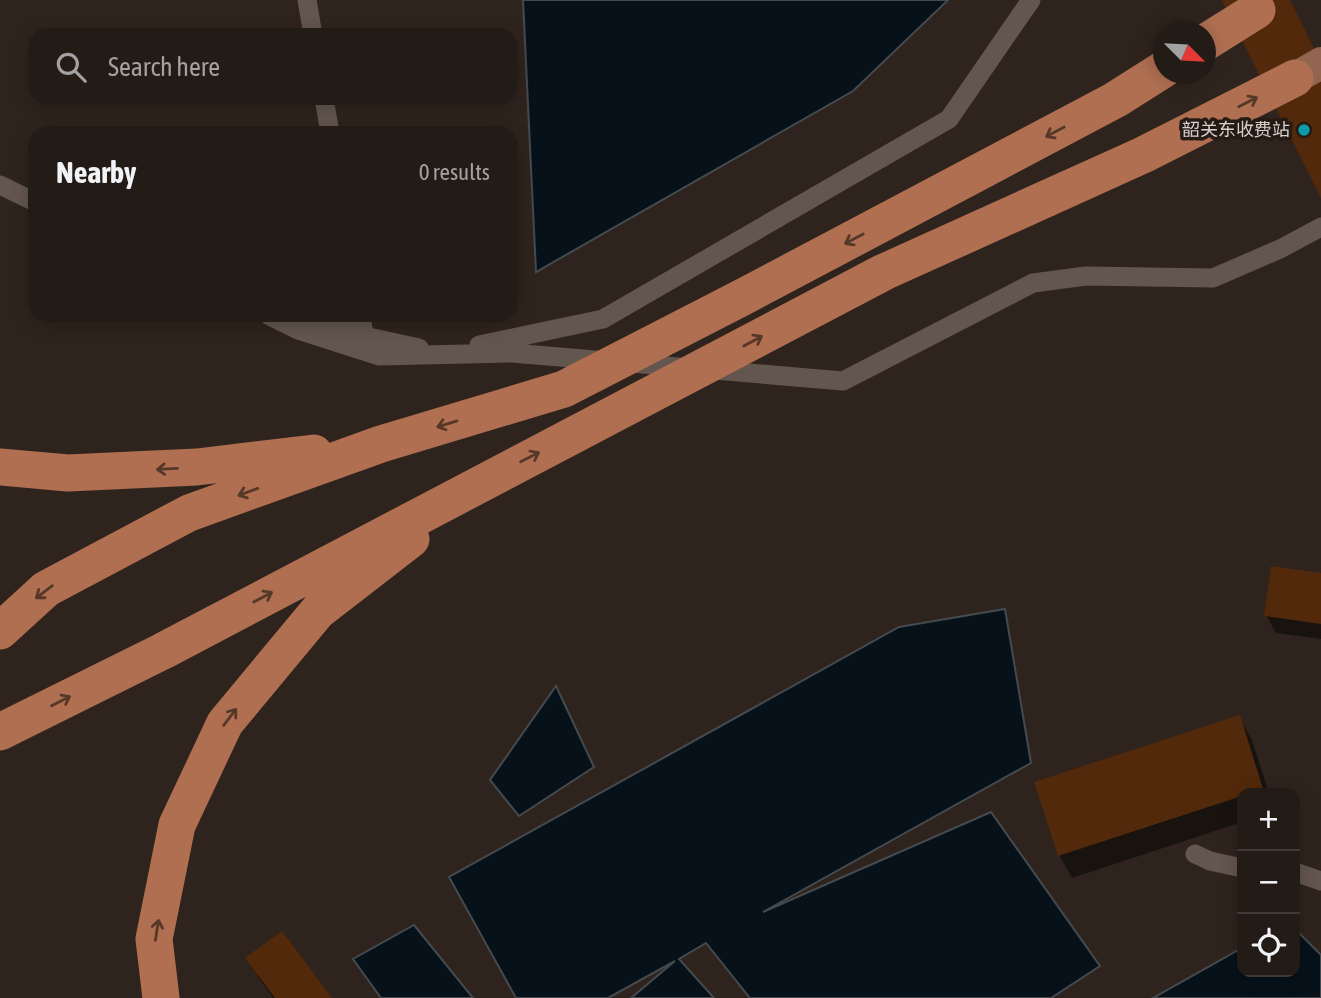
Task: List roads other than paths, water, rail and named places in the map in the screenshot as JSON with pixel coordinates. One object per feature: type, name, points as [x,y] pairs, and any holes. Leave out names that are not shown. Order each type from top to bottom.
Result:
[{"type":"highway","points":[[1216,36],[1266,5]]},
{"type":"highway","points":[[0,732],[163,651],[884,272],[1143,155],[1308,70]]},
{"type":"highway","points":[[0,631],[46,589],[189,513],[381,444],[564,389],[1115,100],[1153,76]]},
{"type":"highway","points":[[0,467],[68,473],[197,467],[381,444]]},
{"type":"highway","points":[[161,998],[154,939],[177,825],[225,723],[318,611],[489,478]]},
{"type":"street","points":[[307,0],[312,28]]},
{"type":"street","points":[[326,322],[364,337],[443,353],[603,319],[949,119],[1031,0]]},
{"type":"street","points":[[325,105],[329,126]]},
{"type":"street","points":[[0,184],[28,198]]},
{"type":"street","points":[[282,322],[298,330],[379,356],[512,353],[843,381],[1033,283],[1086,276],[1213,278],[1280,249],[1321,227]]},
{"type":"street","points":[[362,322],[364,337]]},
{"type":"street","points":[[1195,855],[1237,867]]},
{"type":"street","points":[[1300,874],[1321,881]]},
{"type":"place","name":"韶关东收费站","points":[[1304,130]]}]
